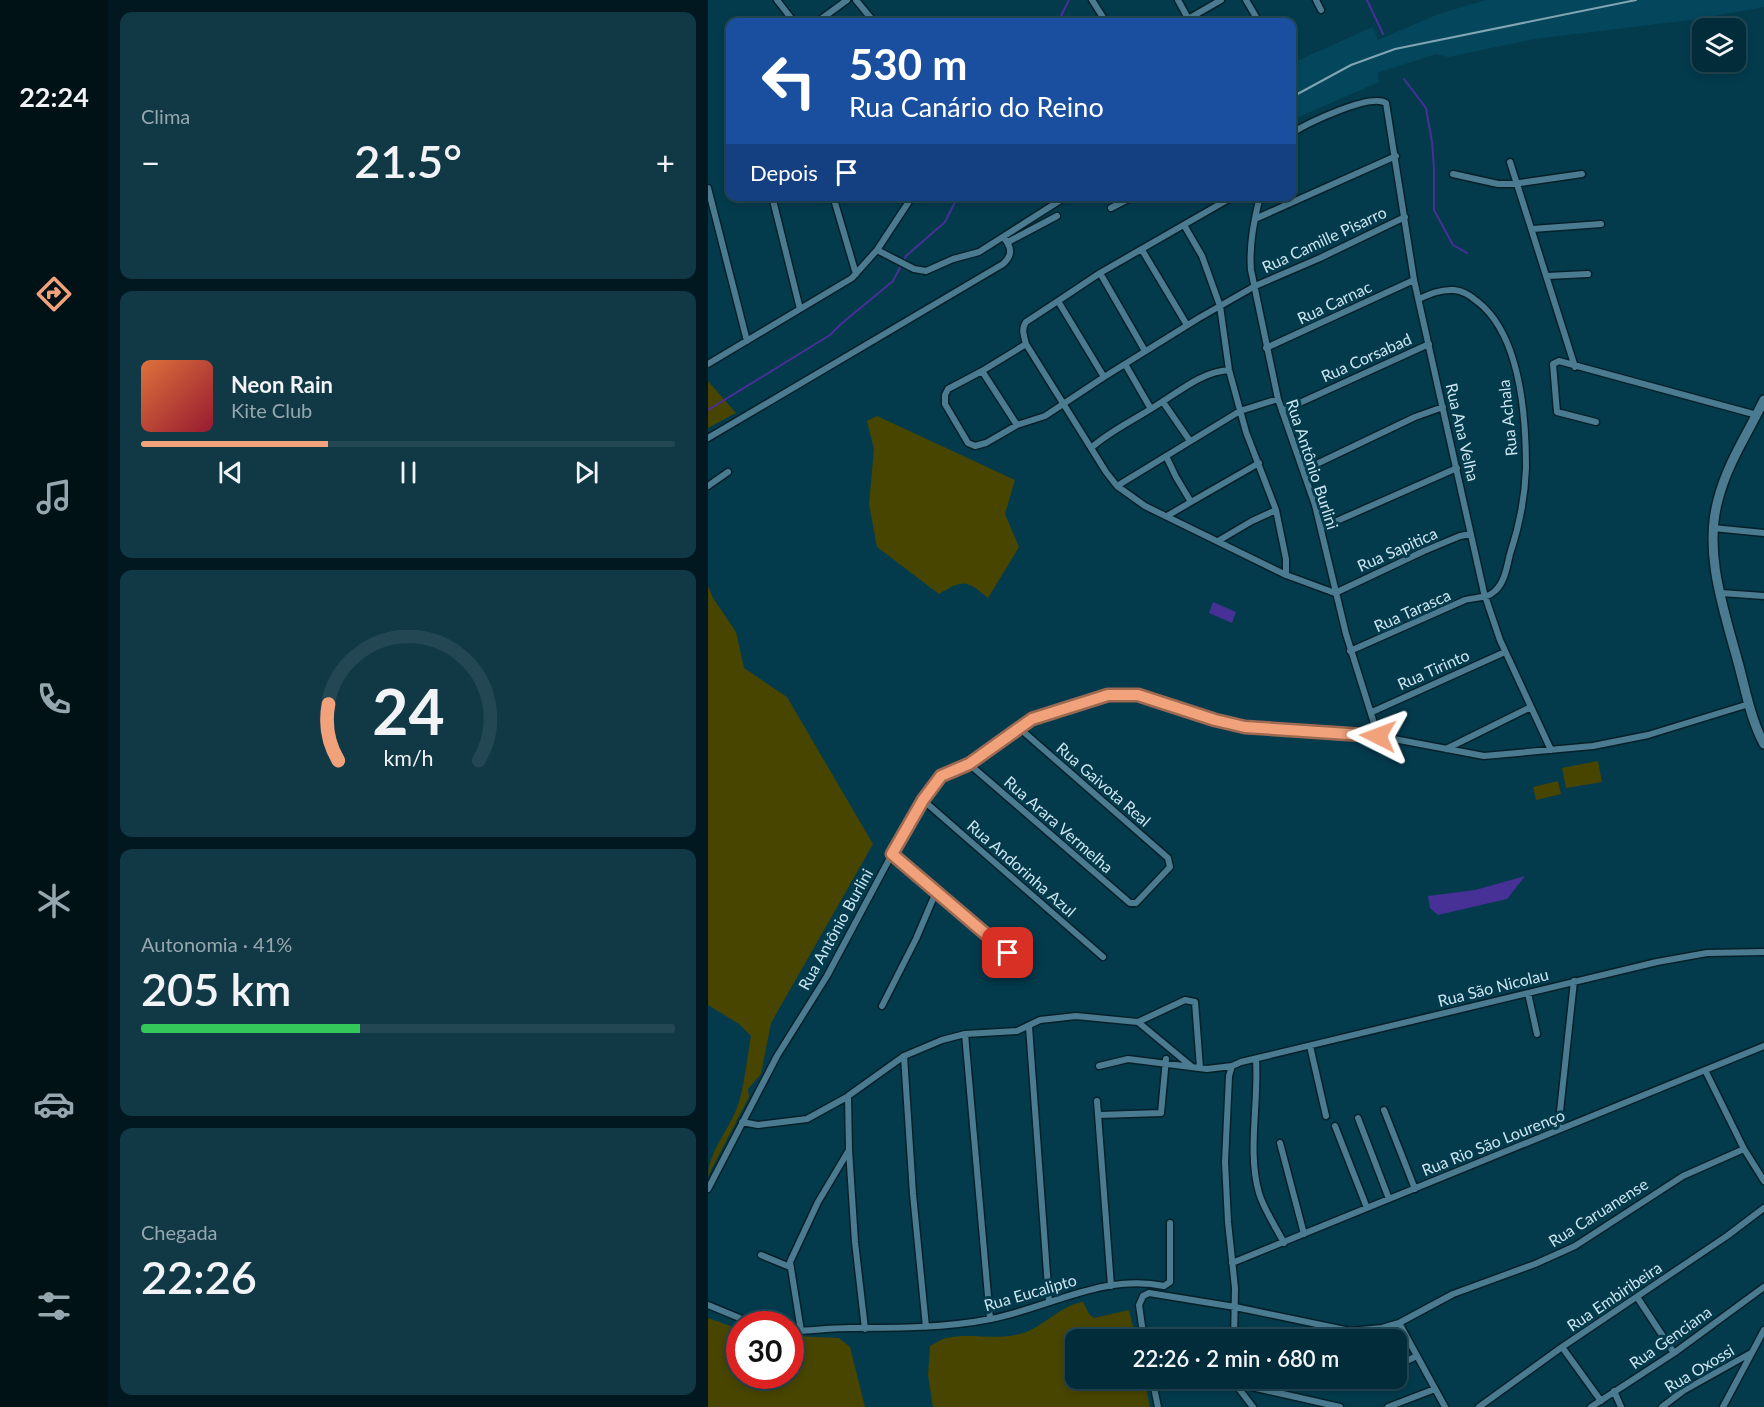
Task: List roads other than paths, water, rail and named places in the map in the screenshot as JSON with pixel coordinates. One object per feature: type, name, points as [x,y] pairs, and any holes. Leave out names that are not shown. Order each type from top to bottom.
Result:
[{"type":"main road","points":[[1764,400],[1730,465],[1718,500],[1713,528],[1714,555],[1721,593],[1749,704],[1764,744]]},
{"type":"street","points":[[777,0],[791,18]]},
{"type":"street","points":[[822,18],[847,0]]},
{"type":"street","points":[[856,0],[871,18]]},
{"type":"street","points":[[1092,0],[1103,18]]},
{"type":"street","points":[[1178,0],[1188,18]]},
{"type":"street","points":[[1194,18],[1221,0]]},
{"type":"street","points":[[1246,0],[1257,18]]},
{"type":"street","points":[[1316,0],[1321,10]]},
{"type":"street","name":"Rua Ana Velha","points":[[1296,131],[1350,107],[1375,100],[1383,101],[1387,109],[1414,280],[1486,598],[1505,652],[1551,750]]},
{"type":"street","points":[[1296,201],[1395,156]]},
{"type":"street","points":[[1510,162],[1575,367]]},
{"type":"street","points":[[1453,174],[1498,184],[1517,184],[1582,174]]},
{"type":"street","points":[[708,188],[710,205],[747,341]]},
{"type":"street","points":[[773,201],[800,309]]},
{"type":"street","points":[[834,201],[856,274]]},
{"type":"street","points":[[708,364],[856,274],[877,250],[909,201]]},
{"type":"street","points":[[1006,239],[1060,201]]},
{"type":"street","points":[[1111,208],[1124,201]]},
{"type":"street","points":[[1225,201],[1100,273],[1029,319],[1023,326],[1026,344],[1117,486],[1138,502],[1286,574],[1335,593]]},
{"type":"street","name":"Rua Antônio Burlini","points":[[1259,201],[1250,254],[1266,348],[1278,399],[1304,470],[1321,528],[1350,651],[1372,712],[1378,736]]},
{"type":"street","points":[[1255,219],[1295,201]]},
{"type":"street","points":[[877,250],[914,269],[926,271],[952,259],[979,252],[1057,216]]},
{"type":"street","name":"Rua Camille Pisarro","points":[[982,371],[948,389],[945,395],[945,404],[969,443],[975,446],[986,443],[1017,425],[1045,416],[1187,325],[1255,286],[1405,217]]},
{"type":"street","points":[[1532,229],[1600,224]]},
{"type":"street","points":[[1184,225],[1202,256],[1220,306],[1229,370],[1246,432],[1276,510],[1286,559],[1286,574]]},
{"type":"street","points":[[708,438],[993,271],[1010,258],[1011,252],[1006,239]]},
{"type":"street","points":[[1142,250],[1187,325]]},
{"type":"street","points":[[1100,273],[1145,351]]},
{"type":"street","points":[[1547,276],[1588,274]]},
{"type":"street","name":"Rua Carnac","points":[[1266,348],[1414,280]]},
{"type":"street","name":"Rua Achala","points":[[1419,299],[1437,291],[1452,290],[1466,293],[1485,308],[1500,327],[1514,365],[1522,405],[1526,471],[1516,534],[1501,584],[1486,598]]},
{"type":"street","points":[[1058,301],[1104,377]]},
{"type":"street","points":[[1017,425],[982,371],[1026,344]]},
{"type":"street","name":"Rua Corsabad","points":[[1282,411],[1429,344]]},
{"type":"street","points":[[1596,422],[1560,413],[1556,409],[1553,364],[1558,361],[1757,415]]},
{"type":"street","points":[[1125,364],[1151,409]]},
{"type":"street","points":[[1091,448],[1108,434],[1186,386],[1218,370],[1229,370]]},
{"type":"street","points":[[1117,486],[1240,411],[1278,399]]},
{"type":"street","points":[[1162,402],[1190,441]]},
{"type":"street","points":[[1304,470],[1415,417],[1443,407]]},
{"type":"street","points":[[1166,456],[1191,501]]},
{"type":"street","points":[[1167,516],[1259,463]]},
{"type":"street","points":[[1321,528],[1457,468]]},
{"type":"street","points":[[708,486],[728,472]]},
{"type":"street","points":[[1218,541],[1276,510]]},
{"type":"street","points":[[1713,528],[1764,533]]},
{"type":"street","name":"Rua Sapitica","points":[[1335,593],[1424,551],[1460,536],[1471,534]]},
{"type":"street","points":[[1721,593],[1764,596]]},
{"type":"street","name":"Rua Tarasca","points":[[1350,651],[1465,600],[1486,598]]},
{"type":"street","name":"Rua Tirinto","points":[[1372,712],[1505,652]]},
{"type":"street","name":"Rua Antônio Burlini","points":[[708,1189],[777,1056],[844,946],[923,800],[941,776],[969,764],[1018,728],[1051,712],[1108,695],[1138,695],[1215,720],[1245,727],[1378,736],[1484,756],[1593,746],[1648,735],[1749,704]]},
{"type":"street","points":[[1446,749],[1531,707]]},
{"type":"street","name":"Rua Gaivota Real","points":[[1018,728],[1170,861],[1170,867],[1136,903],[1132,904]]},
{"type":"street","name":"Rua Arara Vermelha","points":[[969,764],[1132,904]]},
{"type":"street","name":"Rua Andorinha Azul","points":[[923,800],[1103,957]]},
{"type":"street","points":[[892,854],[1008,953]]},
{"type":"street","points":[[882,1006],[916,939],[936,892]]},
{"type":"street","name":"Rua São Nicolau","points":[[1099,1066],[1128,1059],[1200,1068],[1232,1066],[1574,981],[1687,956],[1725,952],[1764,952]]},
{"type":"street","points":[[1558,1130],[1574,981]]},
{"type":"street","points":[[1528,993],[1537,1034]]},
{"type":"street","points":[[742,1122],[758,1125],[807,1119],[847,1097],[903,1056],[942,1040],[965,1034],[1017,1031],[1040,1020],[1076,1016],[1138,1022],[1185,1000],[1195,1002],[1200,1068]]},
{"type":"street","points":[[1138,1022],[1192,1066]]},
{"type":"street","points":[[1029,1027],[1049,1301]]},
{"type":"street","points":[[965,1034],[990,1319]]},
{"type":"street","points":[[1310,1046],[1326,1116]]},
{"type":"street","name":"Rua Rio São Lourenço","points":[[1232,1263],[1764,1046]]},
{"type":"street","points":[[903,1056],[926,1327]]},
{"type":"street","points":[[1256,1059],[1254,1151],[1257,1185],[1261,1198],[1284,1243]]},
{"type":"street","points":[[1099,1115],[1161,1113],[1166,1062]]},
{"type":"street","points":[[1232,1066],[1229,1076],[1225,1162],[1236,1307],[1235,1329]]},
{"type":"street","points":[[1705,1070],[1744,1149],[1764,1181]]},
{"type":"street","points":[[847,1097],[855,1242],[865,1329]]},
{"type":"street","points":[[1097,1101],[1111,1286]]},
{"type":"street","points":[[1384,1110],[1415,1189]]},
{"type":"street","points":[[1358,1118],[1389,1199]]},
{"type":"street","points":[[1335,1126],[1367,1208]]},
{"type":"street","points":[[1280,1143],[1304,1234]]},
{"type":"street","name":"Rua Caruanense","points":[[1145,1295],[1236,1307],[1350,1331],[1372,1330],[1399,1323],[1453,1294],[1535,1264],[1575,1246],[1683,1176],[1744,1149]]},
{"type":"street","points":[[798,1311],[790,1262],[818,1202],[849,1150]]},
{"type":"street","name":"Rua Embiribeira","points":[[1479,1407],[1764,1208]]},
{"type":"street","name":"Rua Eucalipto","points":[[804,1331],[926,1327],[990,1319],[1049,1301],[1111,1286],[1139,1284],[1164,1286],[1170,1281],[1170,1223]]},
{"type":"street","points":[[761,1255],[790,1267]]},
{"type":"street","points":[[1139,1284],[1145,1295],[1139,1305],[1142,1329]]},
{"type":"street","name":"Rua Genciana","points":[[1591,1407],[1674,1353],[1764,1287]]},
{"type":"street","points":[[1637,1297],[1674,1353]]},
{"type":"street","points":[[708,1305],[726,1312]]},
{"type":"street","points":[[1399,1323],[1445,1407]]},
{"type":"street","points":[[1723,1407],[1764,1330]]},
{"type":"street","points":[[1562,1347],[1601,1401]]},
{"type":"street","name":"Rua Oxossi","points":[[1662,1407],[1683,1391],[1751,1353]]},
{"type":"street","points":[[1407,1361],[1417,1356]]},
{"type":"street","points":[[1154,1389],[1158,1407]]},
{"type":"street","points":[[1240,1389],[1253,1407]]},
{"type":"street","points":[[1269,1389],[1341,1407]]},
{"type":"street","points":[[1388,1407],[1435,1389]]},
{"type":"street","points":[[1614,1391],[1621,1407]]},
{"type":"waterway","points":[[1060,18],[1069,0]]},
{"type":"waterway","points":[[1367,0],[1383,34]]},
{"type":"waterway","points":[[1404,79],[1426,108],[1432,142],[1434,210],[1453,245],[1467,253]]},
{"type":"waterway","points":[[708,410],[830,335],[893,281],[906,256],[945,222],[956,201]]},
{"type":"railway","points":[[1296,95],[1351,65],[1395,49],[1636,0]]}]
